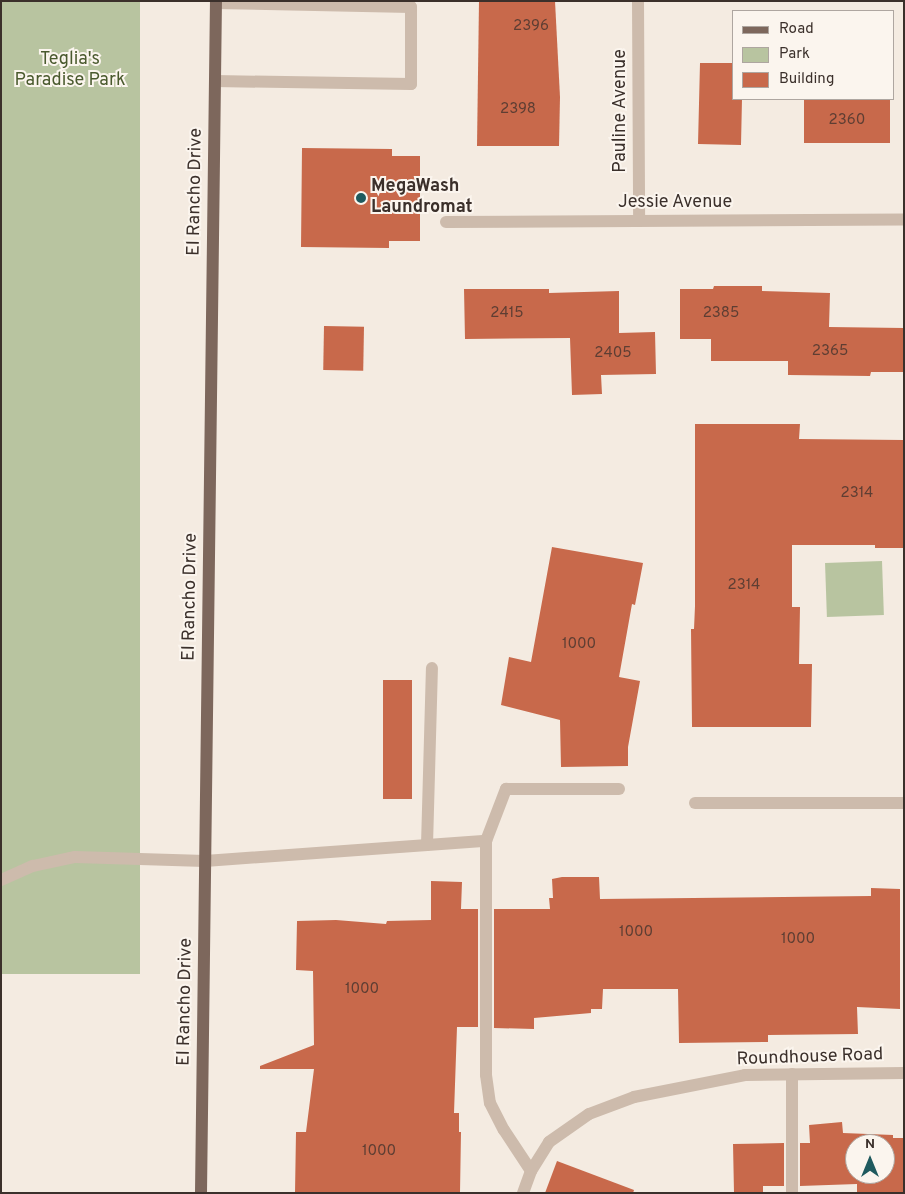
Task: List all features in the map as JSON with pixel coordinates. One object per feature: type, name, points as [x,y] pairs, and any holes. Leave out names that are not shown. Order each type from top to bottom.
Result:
[{"type":"main road","name":"El Rancho Drive","points":[[201,1193],[216,2]]},
{"type":"street","name":"Pauline Avenue","points":[[638,1],[639,221]]},
{"type":"street","points":[[215,81],[411,84],[411,7],[216,2]]},
{"type":"street","name":"Jessie Avenue","points":[[446,222],[904,220]]},
{"type":"street","points":[[427,845],[432,668]]},
{"type":"street","points":[[531,1171],[504,1130],[490,1103],[486,1075],[486,841],[506,789],[618,789]]},
{"type":"street","points":[[695,803],[904,803]]},
{"type":"street","points":[[1,880],[33,866],[75,857],[205,861],[486,841]]},
{"type":"street","name":"Roundhouse Road","points":[[523,1193],[531,1171],[549,1142],[589,1114],[634,1097],[744,1075],[904,1073]]},
{"type":"street","points":[[792,1074],[792,1193]]},
{"type":"green space","name":"Teglia's Paradise Park","points":[[1,1],[140,1],[140,974],[1,974]]},
{"type":"green space","points":[[882,561],[884,615],[827,617],[825,563]]},
{"type":"building","points":[[479,1],[555,1],[560,97],[559,146],[477,146]]},
{"type":"building","points":[[700,63],[732,63],[732,100],[742,100],[741,145],[698,144]]},
{"type":"building","points":[[804,100],[890,100],[890,143],[804,143]]},
{"type":"building","name":"MegaWash Laundromat","points":[[302,148],[392,149],[392,156],[420,156],[420,241],[389,241],[389,248],[301,247]]},
{"type":"building","points":[[714,286],[762,286],[762,291],[830,293],[829,327],[904,328],[904,372],[871,372],[870,376],[788,375],[788,361],[711,361],[711,339],[680,339],[680,289],[713,289]]},
{"type":"building","points":[[464,289],[549,289],[549,293],[619,291],[619,333],[655,332],[656,374],[601,375],[602,394],[572,395],[570,338],[465,339]]},
{"type":"building","points":[[324,326],[364,327],[363,371],[323,370]]},
{"type":"building","points":[[695,424],[800,424],[799,439],[904,440],[904,548],[875,548],[875,545],[792,545],[792,607],[800,607],[799,664],[812,664],[811,727],[692,727],[691,629],[694,629],[695,606]]},
{"type":"building","points":[[552,547],[643,563],[635,605],[632,604],[619,677],[640,681],[628,747],[628,766],[561,767],[560,720],[501,705],[509,657],[531,662]]},
{"type":"building","points":[[383,680],[412,680],[412,799],[383,799]]},
{"type":"building","points":[[562,877],[599,877],[600,899],[871,896],[871,888],[900,889],[900,1009],[857,1007],[858,1034],[768,1035],[768,1042],[679,1043],[678,989],[603,989],[602,1009],[591,1009],[591,1013],[534,1018],[534,1029],[494,1028],[494,909],[550,909],[549,898],[553,898],[552,879]]},
{"type":"building","points":[[431,881],[462,882],[461,909],[478,909],[478,1027],[457,1027],[454,1113],[459,1113],[459,1132],[461,1132],[460,1193],[295,1193],[296,1132],[306,1132],[314,1069],[260,1069],[260,1066],[314,1045],[313,971],[296,970],[297,921],[336,920],[386,924],[387,921],[431,920]]},
{"type":"building","points":[[842,1122],[843,1133],[868,1134],[845,1134],[845,1184],[857,1184],[800,1186],[800,1143],[810,1143],[809,1125]]},
{"type":"building","points":[[895,1138],[904,1138],[904,1193],[857,1193],[857,1184],[895,1184]]},
{"type":"building","points":[[784,1143],[784,1186],[763,1186],[763,1193],[734,1193],[733,1144]]},
{"type":"building","points":[[557,1161],[634,1190],[633,1193],[545,1193]]},
{"type":"place","name":"MegaWash Laundromat","points":[[361,198]]}]
